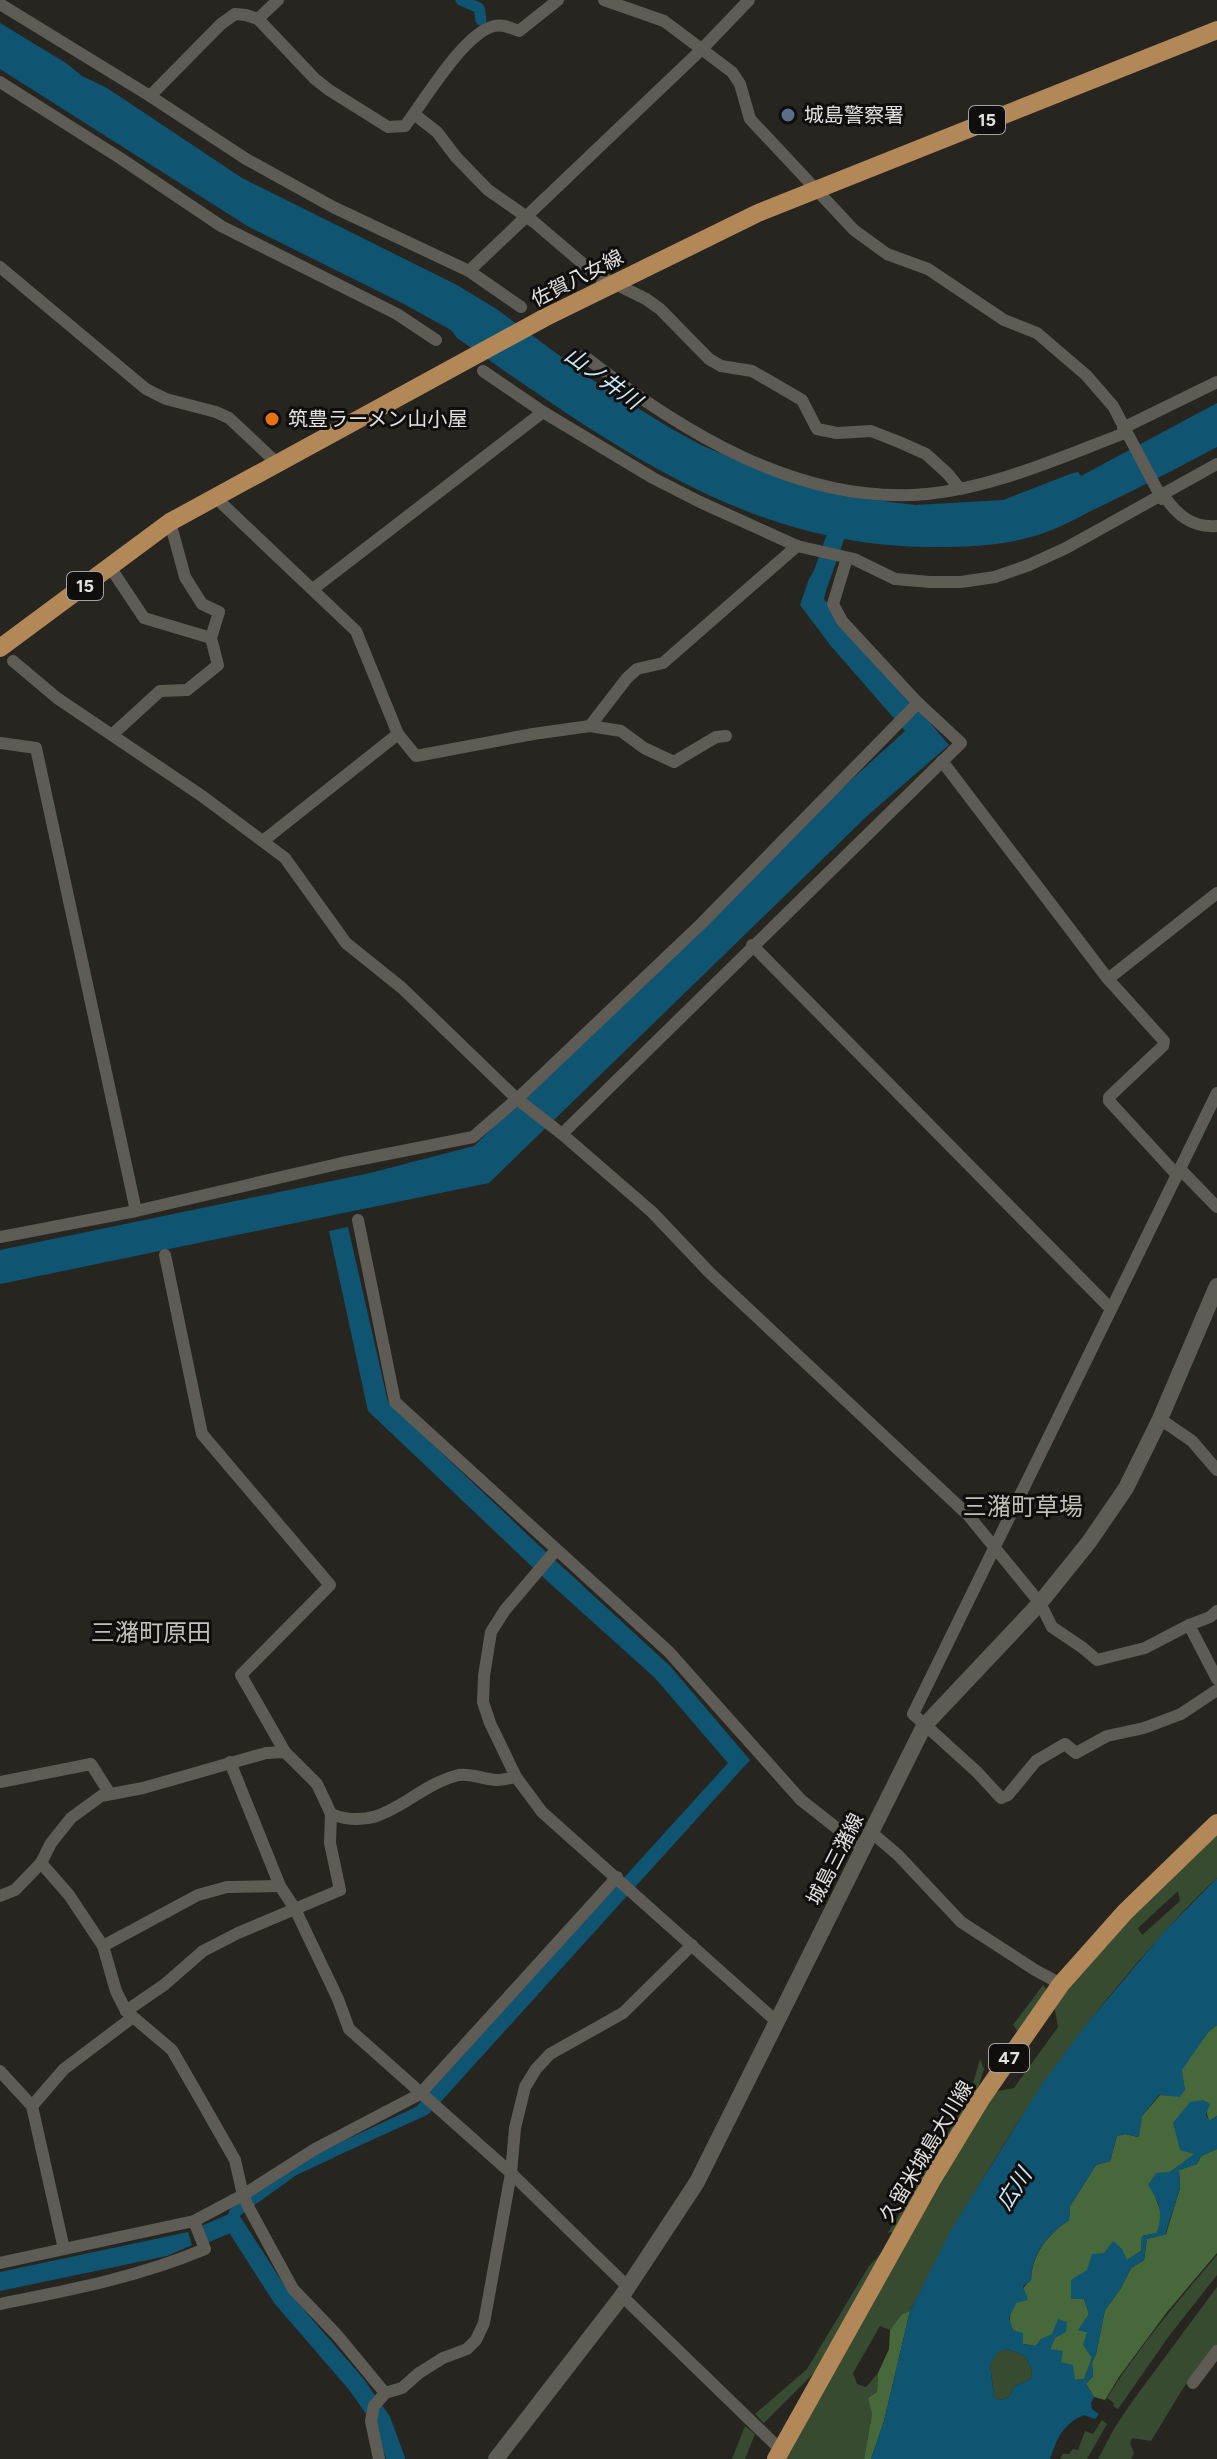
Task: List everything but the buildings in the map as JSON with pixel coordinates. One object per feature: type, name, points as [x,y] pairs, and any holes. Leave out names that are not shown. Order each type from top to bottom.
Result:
[{"type":"main road","name":"佐賀八女線","points":[[4,650],[170,522],[478,364],[544,318],[758,213],[1217,30]]},
{"type":"main road","name":"城島三潴線","points":[[496,2459],[625,2291],[697,2182],[924,1726],[1040,1603],[1089,1542],[1126,1488],[1160,1419],[1217,1286]]},
{"type":"main road","name":"久留米城島大川線","points":[[778,2454],[965,2126],[1061,1984],[1125,1912],[1217,1823]]},
{"type":"street","points":[[258,19],[278,0]]},
{"type":"street","points":[[150,96],[221,24],[235,14],[246,15],[258,19],[315,79],[388,127],[405,126],[459,52],[478,36],[491,26],[503,25],[519,31],[558,0]]},
{"type":"street","points":[[604,0],[664,21],[732,72],[740,84],[750,119],[854,230],[871,244],[887,254],[928,269],[1004,320],[1037,333],[1102,391],[1162,496],[1173,509],[1193,524],[1217,526]]},
{"type":"street","points":[[469,271],[702,49],[749,0]]},
{"type":"street","points":[[0,4],[246,159],[333,207],[469,271],[521,307]]},
{"type":"street","points":[[0,82],[221,226],[397,314],[436,340]]},
{"type":"street","points":[[414,114],[437,132],[488,190],[527,216],[595,274],[660,309],[709,359],[721,366],[752,371],[802,400],[817,429],[837,433],[871,431],[926,454],[960,489]]},
{"type":"street","points":[[0,267],[146,389],[166,399],[229,418],[278,464]]},
{"type":"street","points":[[584,356],[711,441],[792,476],[861,493],[926,494],[996,481],[1125,433],[1217,382]]},
{"type":"street","points":[[478,364],[543,412],[653,478],[802,546],[847,558],[895,579],[961,582],[995,577],[1029,565],[1066,548],[1217,464]]},
{"type":"street","points":[[313,589],[543,412]]},
{"type":"street","points":[[216,498],[356,631],[398,734],[416,756],[590,726],[621,731],[644,748],[674,762],[716,737],[726,736]]},
{"type":"street","points":[[113,734],[160,691],[187,690],[218,665],[211,638],[219,612],[202,604],[185,577],[170,522]]},
{"type":"street","points":[[590,726],[637,669],[663,663],[802,546]]},
{"type":"street","points":[[562,1134],[961,743],[918,703],[842,621],[833,604],[847,558]]},
{"type":"street","points":[[110,567],[144,618],[211,638]]},
{"type":"street","points":[[4,650],[57,698],[113,734],[285,858],[346,943],[402,988],[517,1099],[652,1212],[709,1272],[968,1515],[1040,1603],[1052,1627],[1097,1660],[1145,1648],[1217,1611]]},
{"type":"street","points":[[0,1237],[136,1211],[342,1163],[473,1137],[701,924],[918,703]]},
{"type":"street","points":[[263,841],[398,734]]},
{"type":"street","points":[[0,743],[36,748],[136,1211]]},
{"type":"street","points":[[942,761],[1108,979],[1164,1041],[1163,1046],[1109,1097],[1109,1101],[1217,1207]]},
{"type":"street","points":[[1108,979],[1217,893]]},
{"type":"street","points":[[752,945],[1111,1309]]},
{"type":"street","points":[[1217,1093],[913,1714],[1001,1798],[1008,1795],[1036,1761],[1065,1744],[1076,1753],[1107,1736],[1144,1728],[1181,1714],[1217,1690]]},
{"type":"street","points":[[358,1220],[395,1402],[669,1652],[801,1800],[862,1848]]},
{"type":"street","points":[[32,2106],[64,2069],[203,1951],[340,1890],[330,1843],[331,1814],[317,1784],[285,1752],[241,1675],[330,1585],[202,1434],[165,1255]]},
{"type":"street","points":[[1160,1419],[1192,1441],[1217,1470]]},
{"type":"street","points":[[556,1550],[491,1632],[483,1702],[490,1723],[516,1777],[542,1812],[776,2021]]},
{"type":"street","points":[[1189,1625],[1217,1679]]},
{"type":"street","points":[[0,1896],[15,1890],[41,1863],[51,1843],[71,1818],[101,1796],[143,1788],[266,1753],[285,1752]]},
{"type":"street","points":[[230,1762],[280,1886],[295,1909],[349,2029],[511,2173],[778,2454]]},
{"type":"street","points":[[0,1782],[91,1764],[110,1794]]},
{"type":"street","points":[[331,1814],[347,1820],[377,1817],[461,1775],[496,1780],[516,1777]]},
{"type":"street","points":[[871,1832],[898,1855],[961,1922],[1061,1984]]},
{"type":"street","points":[[41,1863],[69,1895],[103,1946],[116,1991],[129,2014],[172,2050],[235,2160],[246,2201],[293,2289],[337,2335],[385,2393]]},
{"type":"street","points":[[0,2263],[194,2221],[246,2201],[315,2149],[421,2095],[619,1878]]},
{"type":"street","points":[[103,1946],[198,1895],[227,1887],[280,1886]]},
{"type":"street","points":[[379,2459],[371,2421],[374,2406],[385,2393],[402,2388],[443,2358],[467,2349],[476,2340],[484,2323],[511,2173],[515,2128],[525,2087],[550,2054],[623,2013],[692,1945]]},
{"type":"street","points":[[0,2071],[32,2106],[64,2249]]},
{"type":"street","points":[[0,2304],[165,2266],[205,2249],[194,2221]]},
{"type":"street","points":[[1193,2383],[1217,2351]]},
{"type":"green space","points":[[1217,1831],[1217,1878],[1137,1963],[1071,2045],[986,2174],[910,2311],[902,2314],[890,2330],[880,2326],[853,2373],[857,2384],[866,2387],[878,2373],[877,2392],[868,2398],[872,2414],[864,2459],[783,2459],[993,2092],[1014,2088],[1058,2027],[1054,2005],[1132,1915]],"holes":[[[1178,1891],[1180,1901],[1142,1935],[1138,1928]]]},
{"type":"green space","points":[[1043,1985],[1049,1992],[1019,2033],[1013,2025]]},
{"type":"green space","points":[[1217,2025],[1217,2116],[1209,2121],[1203,2100],[1195,2154],[1170,2172],[1155,2196],[1162,2216],[1157,2233],[1142,2236],[1141,2251],[1084,2299],[1089,2314],[1079,2330],[1087,2332],[1092,2358],[1084,2379],[1074,2380],[1050,2349],[1055,2338],[1052,2335],[1041,2339],[1036,2346],[1023,2344],[1011,2324],[1014,2304],[1031,2280],[1034,2262],[1042,2246],[1069,2220],[1070,2206],[1096,2165],[1110,2161],[1117,2136],[1138,2137],[1142,2116],[1160,2095],[1185,2090],[1181,2070],[1208,2032]]},
{"type":"green space","points":[[980,2059],[984,2069],[974,2100],[897,2231],[888,2233],[969,2098]]},
{"type":"green space","points":[[1217,2149],[1217,2253],[1167,2312],[1105,2400],[1094,2397],[1086,2384],[1093,2376],[1092,2363],[1105,2310],[1131,2268],[1144,2260],[1147,2239],[1166,2234],[1180,2188],[1179,2170],[1197,2164],[1201,2156]]},
{"type":"green space","points":[[891,2243],[820,2367],[764,2423],[755,2414],[807,2369],[869,2266]]},
{"type":"green space","points":[[1217,2255],[1217,2275],[1118,2409],[1113,2406],[1114,2403],[1107,2398],[1119,2379]]},
{"type":"green space","points":[[1217,2287],[1217,2345],[1182,2390],[1151,2441],[1132,2438],[1130,2443],[1134,2453],[1131,2459],[1098,2459],[1134,2399]]},
{"type":"green space","points":[[910,2311],[884,2421],[871,2459],[864,2459],[872,2414],[868,2398],[877,2392],[878,2373],[889,2349],[890,2330],[902,2314]]},
{"type":"green space","points":[[1007,2349],[1025,2356],[1032,2370],[1031,2379],[1015,2386],[1008,2398],[999,2400],[994,2397],[990,2364],[998,2351]]},
{"type":"green space","points":[[1102,2420],[1107,2424],[1087,2459],[1060,2459],[1073,2449],[1078,2450],[1085,2431],[1093,2434]]},
{"type":"green space","points":[[745,2426],[755,2434],[745,2459],[732,2459]]},
{"type":"water","points":[[0,23],[82,76],[107,88],[242,178],[457,285],[498,310],[591,379],[670,428],[701,445],[794,483],[851,497],[915,505],[1003,500],[1070,474],[1078,472],[1081,476],[1217,403],[1217,447],[1057,528],[1031,537],[991,544],[936,547],[867,543],[802,529],[740,508],[681,482],[624,450],[513,377],[457,338],[451,330],[249,227],[0,69]]},
{"type":"water","points":[[815,569],[830,572],[824,599],[949,745],[867,816],[489,1183],[0,1284],[0,1250],[370,1173],[474,1146],[806,821],[905,731],[831,646],[800,605]]},
{"type":"water","points":[[348,1227],[388,1402],[670,1666],[750,1760],[436,2107],[427,2115],[330,2159],[319,2159],[322,2151],[416,2107],[728,1763],[655,1678],[545,1579],[368,1411],[329,1231]]},
{"type":"water","name":"広川","points":[[1217,1878],[1217,2025],[1208,2032],[1182,2070],[1185,2090],[1180,2097],[1159,2095],[1142,2116],[1139,2137],[1117,2136],[1110,2161],[1096,2165],[1070,2206],[1069,2220],[1048,2238],[1037,2254],[1031,2281],[1023,2286],[1028,2300],[1016,2303],[1009,2318],[1013,2330],[1023,2333],[1023,2344],[1036,2346],[1041,2339],[1052,2334],[1058,2319],[1067,2322],[1066,2332],[1055,2338],[1050,2349],[1063,2351],[1061,2362],[1073,2365],[1075,2380],[1084,2379],[1092,2358],[1083,2345],[1087,2332],[1078,2330],[1089,2314],[1084,2299],[1071,2299],[1071,2280],[1087,2270],[1092,2254],[1104,2253],[1113,2241],[1122,2249],[1127,2260],[1141,2251],[1142,2236],[1157,2233],[1159,2208],[1148,2185],[1156,2173],[1170,2172],[1194,2154],[1180,2150],[1173,2123],[1190,2102],[1203,2100],[1210,2104],[1206,2115],[1209,2121],[1217,2116],[1217,2149],[1201,2156],[1197,2164],[1179,2170],[1180,2188],[1165,2235],[1147,2239],[1144,2260],[1131,2268],[1105,2310],[1092,2363],[1093,2376],[1086,2384],[1094,2397],[1092,2409],[1099,2414],[1095,2419],[1084,2415],[1066,2427],[1050,2459],[871,2459],[884,2421],[910,2311],[951,2230],[1042,2084],[1085,2026],[1163,1933]],"holes":[[[1007,2349],[1025,2356],[1032,2370],[1031,2379],[1015,2386],[1008,2398],[999,2400],[994,2397],[990,2364],[998,2352]]]},
{"type":"water","points":[[188,2232],[192,2245],[167,2256],[0,2291],[0,2272]]},
{"type":"waterway","points":[[461,0],[479,8],[481,20]]},
{"type":"waterway","points":[[816,592],[841,521]]},
{"type":"waterway","points":[[233,2222],[234,2213],[294,2170],[331,2153]]},
{"type":"waterway","points":[[203,2235],[233,2222],[281,2297],[356,2384],[382,2421],[396,2459]]},
{"type":"place","name":"城島警察署","points":[[788,115]]},
{"type":"place","name":"筑豊ラーメン山小屋","points":[[272,419]]},
{"type":"district","name":"三潴町草場","points":[[1023,1506]]},
{"type":"district","name":"三潴町原田","points":[[151,1632]]},
{"type":"water label","name":"山ノ井川","points":[[603,378]]}]
